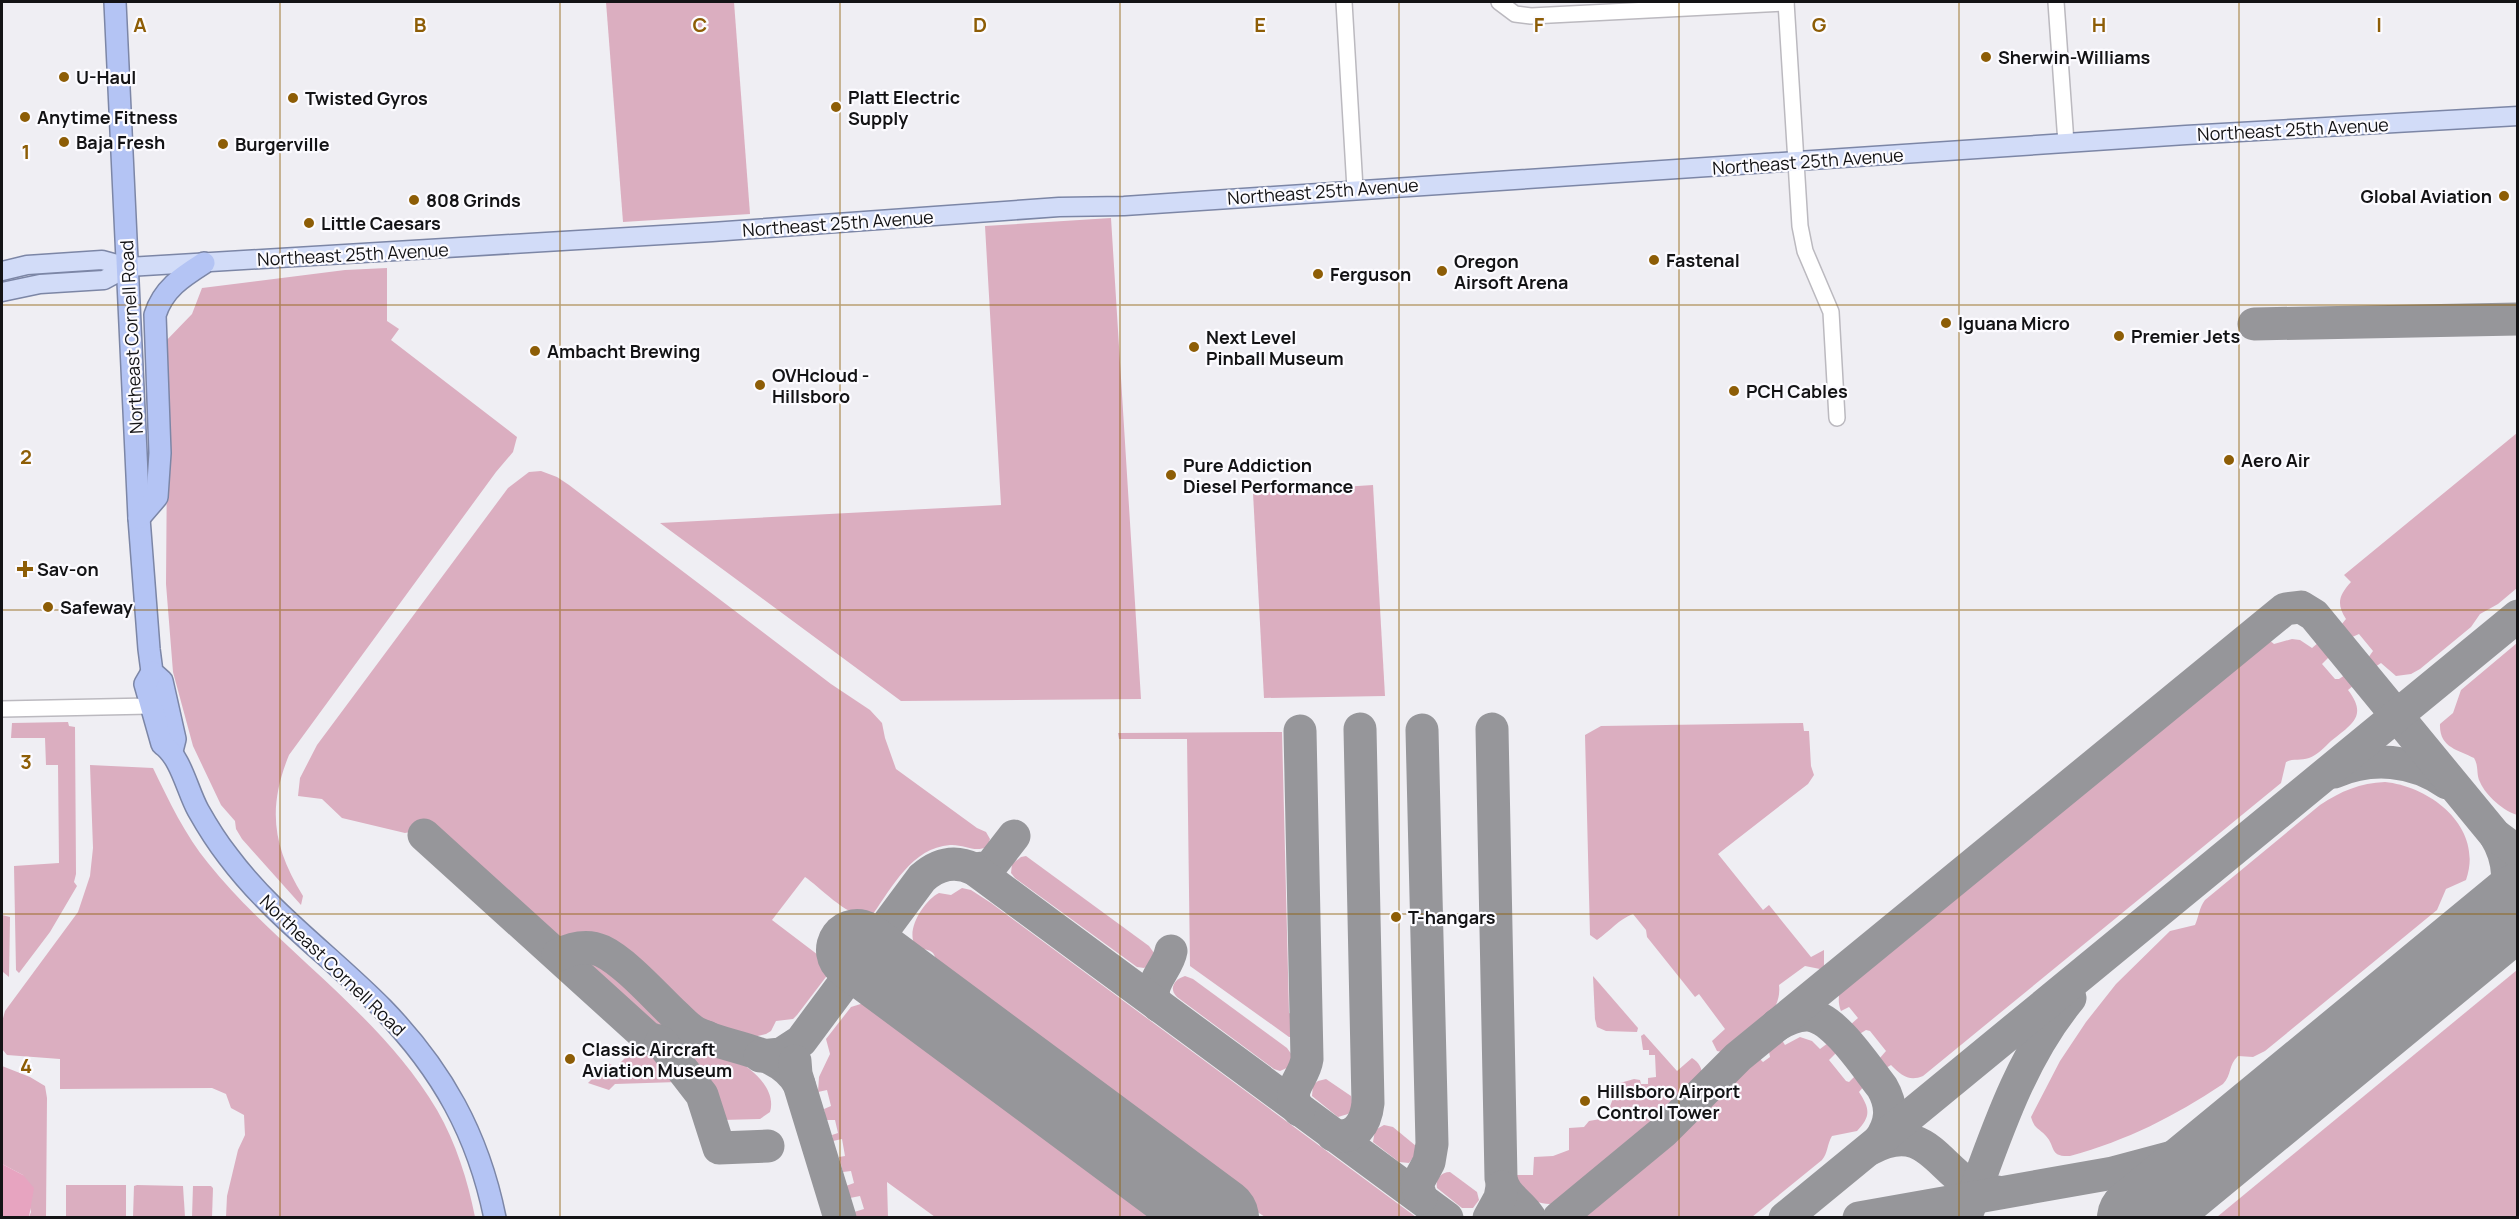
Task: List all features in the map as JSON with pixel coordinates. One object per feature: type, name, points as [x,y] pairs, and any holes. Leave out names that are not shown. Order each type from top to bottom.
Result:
[{"type":"highway","name":"Northeast Cornell Road","points":[[115,2],[140,518],[152,672],[144,684],[150,706],[162,744],[172,751],[199,812],[242,873],[288,922],[383,1009],[431,1065],[463,1118],[488,1184],[495,1218]]},
{"type":"highway","points":[[140,518],[157,496],[159,464],[155,315],[159,302],[171,286],[204,262]]},
{"type":"highway","name":"Northeast Cornell Road","points":[[152,672],[162,681],[175,739],[172,751]]},
{"type":"main road","name":"Northeast 25th Avenue","points":[[2,271],[27,265],[102,260],[128,267],[943,217],[1059,207],[1124,206],[2066,143],[2517,116]]},
{"type":"main road","name":"Northeast 25th Avenue","points":[[2,292],[40,284],[104,280],[128,267]]},
{"type":"street","points":[[1344,2],[1355,189]]},
{"type":"street","points":[[1501,4],[1515,14],[1532,16],[1786,2],[1800,226],[1805,251],[1831,312],[1837,418]]},
{"type":"street","points":[[2056,2],[2066,143]]},
{"type":"street","points":[[2,709],[150,706]]},
{"type":"shaded area","points":[[606,2],[734,2],[750,214],[623,222]]},
{"type":"shaded area","points":[[1111,218],[1141,699],[901,701],[660,523],[1001,505],[985,226]]},
{"type":"shaded area","points":[[387,268],[387,321],[399,329],[391,340],[517,437],[513,452],[289,755],[278,793],[276,827],[285,861],[303,896],[301,905],[242,839],[236,829],[235,821],[221,805],[193,746],[173,672],[166,584],[167,459],[163,344],[192,314],[202,288],[345,270]]},
{"type":"shaded area","points":[[2517,433],[2517,588],[2498,604],[2480,614],[2471,627],[2420,669],[2411,674],[2396,676],[2381,663],[2375,667],[2368,658],[2373,651],[2359,634],[2350,638],[2341,625],[2346,619],[2340,600],[2351,582],[2344,575]]},
{"type":"shaded area","points":[[541,471],[569,485],[831,684],[870,710],[882,723],[896,769],[977,828],[986,832],[990,839],[987,847],[982,849],[950,845],[925,853],[905,870],[873,914],[866,916],[857,915],[838,904],[805,877],[772,920],[826,961],[829,973],[793,1019],[776,1021],[771,1031],[766,1034],[745,1039],[722,1034],[693,1023],[613,947],[555,936],[446,836],[429,828],[405,833],[342,818],[322,799],[298,796],[300,778],[317,745],[508,488],[529,472]]},
{"type":"shaded area","points":[[1373,485],[1385,696],[1264,698],[1253,493]]},
{"type":"shaded area","points":[[2292,639],[2300,640],[2312,648],[2319,642],[2330,656],[2322,664],[2335,679],[2345,675],[2354,685],[2348,690],[2357,707],[2355,719],[2351,724],[2312,757],[2286,762],[2281,783],[1923,1076],[1909,1078],[1891,1065],[1886,1068],[1879,1059],[1886,1051],[1870,1031],[1866,1030],[1858,1035],[1850,1025],[1858,1018],[1849,1007],[1841,1011],[1839,997],[1842,982],[2265,640],[2274,644]]},
{"type":"shaded area","points":[[2517,643],[2517,815],[2491,798],[2479,779],[2474,758],[2446,743],[2440,724],[2453,713],[2461,690]]},
{"type":"shaded area","points":[[68,722],[69,726],[75,727],[76,874],[74,882],[77,886],[50,932],[19,973],[16,970],[14,866],[59,863],[58,765],[46,765],[45,738],[11,738],[12,723]]},
{"type":"shaded area","points":[[1803,723],[1804,731],[1809,731],[1811,766],[1814,775],[1808,784],[1718,854],[1763,910],[1769,905],[1811,957],[1824,950],[1824,967],[1820,969],[1805,966],[1779,985],[1779,996],[1775,1006],[1762,1024],[1726,1053],[1717,1051],[1712,1041],[1725,1029],[1699,994],[1695,997],[1647,937],[1646,930],[1633,914],[1597,940],[1590,935],[1585,735],[1601,726]]},
{"type":"shaded area","points":[[1282,732],[1289,1013],[1298,1017],[1299,1033],[1295,1037],[1289,1037],[1190,966],[1187,739],[1119,739],[1118,733]]},
{"type":"shaded area","points":[[90,765],[153,768],[171,805],[208,863],[266,925],[387,1042],[437,1110],[456,1149],[475,1217],[226,1217],[227,1196],[238,1150],[245,1135],[244,1115],[231,1108],[226,1094],[212,1088],[60,1089],[60,1059],[7,1055],[2,1049],[2,1022],[5,1011],[78,912],[90,876],[93,848]]},
{"type":"shaded area","points":[[2385,782],[2420,792],[2450,814],[2461,828],[2468,844],[2470,861],[2466,880],[2446,889],[2437,910],[2265,1051],[2253,1057],[2238,1056],[2223,1084],[2168,1117],[2131,1135],[2070,1156],[2056,1153],[2049,1140],[2035,1126],[2031,1117],[2060,1061],[2086,1022],[2116,984],[2170,931],[2195,925],[2205,900],[2320,805],[2351,789]]},
{"type":"shaded area","points":[[1026,856],[1149,946],[1154,953],[1151,964],[1144,968],[1137,967],[1015,878],[1011,873],[1012,864]]},
{"type":"shaded area","points":[[962,888],[971,890],[991,903],[1416,1217],[1265,1217],[1247,1205],[953,984],[938,970],[933,953],[916,946],[912,937],[913,929],[923,908],[939,893],[951,895]]},
{"type":"shaded area","points":[[2,915],[10,917],[9,977],[3,972],[2,967]]},
{"type":"shaded area","points":[[591,955],[606,961],[678,1027],[665,1030],[652,1027],[575,956]]},
{"type":"shaded area","points":[[2517,970],[2517,1217],[2217,1217]]},
{"type":"shaded area","points":[[1185,976],[1193,979],[1287,1048],[1292,1055],[1289,1067],[1280,1071],[1274,1069],[1177,997],[1173,990],[1174,984]]},
{"type":"shaded area","points":[[1593,976],[1638,1028],[1637,1032],[1606,1031],[1597,1027]]},
{"type":"shaded area","points":[[867,1002],[878,1006],[883,1018],[906,1019],[1172,1217],[935,1217],[887,1182],[888,1217],[856,1217],[854,1212],[864,1209],[860,1196],[850,1198],[846,1186],[854,1183],[851,1171],[843,1172],[839,1157],[845,1156],[842,1139],[833,1141],[832,1135],[838,1133],[835,1120],[826,1120],[824,1109],[831,1106],[827,1090],[818,1092],[819,1077],[830,1054],[826,1039],[851,1007]]},
{"type":"shaded area","points":[[1644,1034],[1677,1071],[1692,1058],[1695,1060],[1700,1067],[1702,1079],[1651,1128],[1563,1201],[1539,1203],[1523,1195],[1517,1190],[1513,1175],[1533,1175],[1534,1157],[1553,1156],[1569,1150],[1569,1128],[1584,1127],[1589,1121],[1606,1118],[1612,1101],[1613,1085],[1634,1079],[1640,1080],[1641,1084],[1648,1084],[1648,1078],[1656,1077],[1655,1055],[1649,1055],[1649,1050],[1643,1050],[1641,1036]]},
{"type":"shaded area","points":[[1780,1037],[1785,1045],[1800,1037],[1812,1041],[1820,1049],[1828,1043],[1836,1053],[1829,1060],[1846,1081],[1849,1082],[1855,1076],[1864,1086],[1859,1092],[1867,1108],[1867,1117],[1857,1131],[1832,1136],[1822,1160],[1752,1217],[1576,1217],[1684,1128],[1757,1056],[1763,1062],[1770,1057],[1768,1046]]},
{"type":"shaded area","points":[[696,1045],[734,1058],[747,1067],[766,1088],[771,1100],[770,1112],[760,1119],[722,1120],[710,1090],[681,1053],[681,1050]]},
{"type":"shaded area","points":[[636,1047],[657,1054],[674,1071],[682,1084],[678,1082],[615,1084],[609,1090],[588,1083],[608,1063],[616,1067]]},
{"type":"shaded area","points":[[2,1066],[30,1077],[45,1086],[47,1098],[46,1217],[29,1217],[31,1212],[23,1175],[2,1164]]},
{"type":"shaded area","points":[[1326,1079],[1351,1096],[1353,1107],[1348,1114],[1338,1117],[1312,1096],[1313,1085]]},
{"type":"shaded area","points":[[1384,1125],[1393,1127],[1416,1146],[1416,1154],[1409,1163],[1399,1162],[1373,1142],[1375,1130]]},
{"type":"shaded area","points":[[2,1164],[23,1175],[34,1188],[29,1217],[2,1217]]},
{"type":"shaded area","points":[[1450,1172],[1477,1192],[1479,1200],[1473,1208],[1462,1208],[1437,1188],[1439,1177]]},
{"type":"shaded area","points":[[66,1185],[126,1185],[126,1217],[66,1217]]},
{"type":"shaded area","points":[[134,1186],[183,1186],[185,1217],[133,1217]]},
{"type":"shaded area","points":[[193,1186],[213,1188],[212,1217],[192,1217]]},
{"type":"taxiway","points":[[2254,324],[2518,319]]},
{"type":"taxiway","points":[[1559,1218],[1663,1132],[1738,1057],[2285,609],[2301,607],[2314,615],[2495,835],[2518,852]]},
{"type":"taxiway","points":[[1785,1218],[2518,616]]},
{"type":"taxiway","points":[[1333,1135],[1347,1135],[1358,1129],[1365,1117],[1368,1103],[1360,729]]},
{"type":"taxiway","points":[[1492,729],[1501,1178],[1505,1190],[1530,1218]]},
{"type":"taxiway","points":[[1421,1198],[1417,1184],[1429,1162],[1432,1144],[1422,730]]},
{"type":"taxiway","points":[[1299,1110],[1295,1103],[1294,1090],[1307,1059],[1300,731]]},
{"type":"taxiway","points":[[2334,772],[2362,764],[2392,762],[2420,769],[2447,783]]},
{"type":"taxiway","points":[[424,835],[647,1037],[661,1041],[707,1037]]},
{"type":"taxiway","points":[[2495,835],[2504,855],[2508,875],[2503,917]]},
{"type":"taxiway","points":[[974,869],[990,867],[1014,836]]},
{"type":"taxiway","points":[[760,1056],[781,1054],[801,1041],[922,878],[934,869],[947,865],[967,866],[1447,1218]]},
{"type":"taxiway","points":[[558,955],[580,948],[602,951],[630,971],[692,1030],[767,1057],[791,1072],[799,1084]]},
{"type":"taxiway","points":[[1159,1006],[1153,992],[1171,951]]},
{"type":"taxiway","points":[[1966,1216],[2009,1102],[2036,1048],[2070,998]]},
{"type":"taxiway","points":[[1777,1025],[1792,1017],[1809,1015],[1829,1025],[1849,1045],[1886,1094],[1889,1121],[1879,1141]]},
{"type":"taxiway","points":[[661,1042],[702,1095],[719,1148],[768,1146]]},
{"type":"taxiway","points":[[795,1061],[796,1074],[840,1218]]},
{"type":"taxiway","points":[[1870,1149],[1892,1141],[1910,1141],[1925,1147],[1963,1180],[1978,1189],[1997,1192]]},
{"type":"taxiway","points":[[1859,1218],[2113,1173],[2229,1142]]},
{"type":"taxiway","points":[[1489,1218],[1500,1198],[1502,1187]]},
{"type":"runway","points":[[2138,1218],[2518,905]]},
{"type":"runway","points":[[857,950],[1218,1218]]},
{"type":"place","name":"Sherwin-Williams","points":[[1986,57]]},
{"type":"place","name":"U-Haul","points":[[64,77]]},
{"type":"place","name":"Twisted Gyros","points":[[293,98]]},
{"type":"place","name":"Platt Electric Supply","points":[[836,107]]},
{"type":"place","name":"Anytime Fitness","points":[[25,117]]},
{"type":"place","name":"Baja Fresh","points":[[64,142]]},
{"type":"place","name":"Burgerville","points":[[223,144]]},
{"type":"place","name":"Global Aviation","points":[[2504,196]]},
{"type":"place","name":"808 Grinds","points":[[414,200]]},
{"type":"place","name":"Little Caesars","points":[[309,223]]},
{"type":"place","name":"Fastenal","points":[[1654,260]]},
{"type":"place","name":"Oregon Airsoft Arena","points":[[1442,271]]},
{"type":"place","name":"Ferguson","points":[[1318,274]]},
{"type":"place","name":"Iguana Micro","points":[[1946,323]]},
{"type":"place","name":"Premier Jets","points":[[2119,336]]},
{"type":"place","name":"Next Level Pinball Museum","points":[[1194,347]]},
{"type":"place","name":"Ambacht Brewing","points":[[535,351]]},
{"type":"place","name":"OVHcloud - Hillsboro","points":[[760,385]]},
{"type":"place","name":"PCH Cables","points":[[1734,391]]},
{"type":"place","name":"Aero Air","points":[[2229,460]]},
{"type":"place","name":"Pure Addiction Diesel Performance","points":[[1171,475]]},
{"type":"place","name":"Sav-on","points":[[25,569]]},
{"type":"place","name":"Safeway","points":[[48,607]]},
{"type":"place","name":"T-hangars","points":[[1396,917]]},
{"type":"place","name":"Classic Aircraft Aviation Museum","points":[[570,1059]]},
{"type":"place","name":"Hillsboro Airport Control Tower","points":[[1585,1101]]}]
